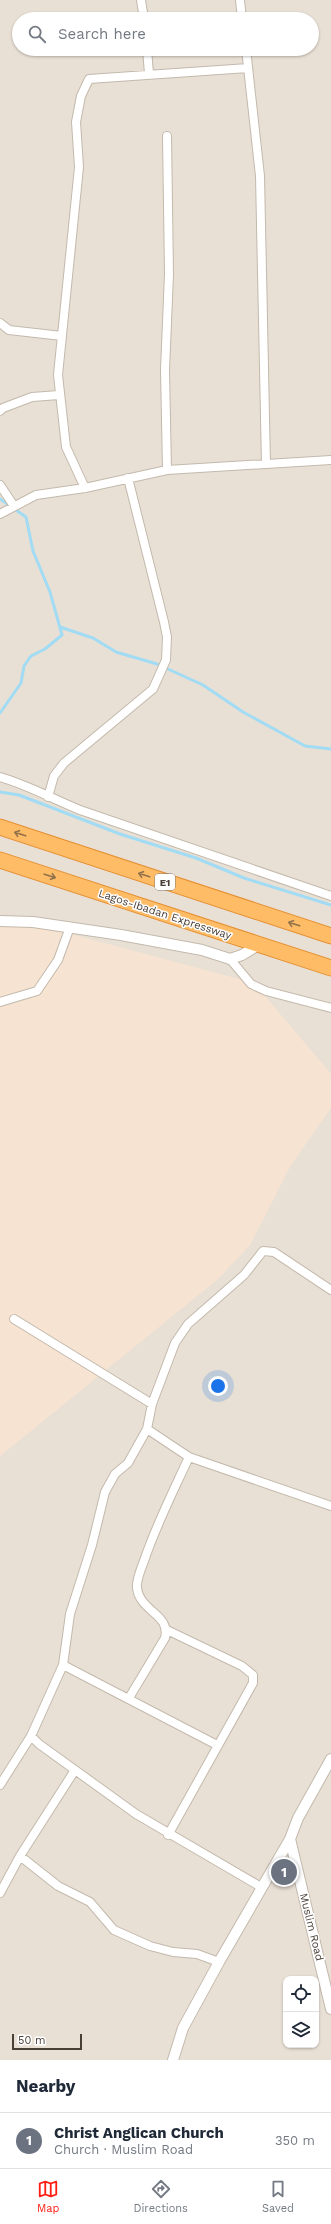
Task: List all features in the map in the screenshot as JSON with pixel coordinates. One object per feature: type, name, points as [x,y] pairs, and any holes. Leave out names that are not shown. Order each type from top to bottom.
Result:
[{"type":"highway","name":"E1","points":[[0,827],[331,936]]},
{"type":"highway","name":"Lagos-Ibadan Expressway","points":[[0,860],[331,968]]},
{"type":"street","points":[[141,0],[143,12]]},
{"type":"street","points":[[240,0],[241,12]]},
{"type":"street","points":[[148,56],[149,74]]},
{"type":"street","points":[[247,56],[260,176],[266,464]]},
{"type":"street","points":[[84,488],[66,447],[59,395],[58,375],[79,167],[76,122],[81,96],[89,80],[149,74],[248,68]]},
{"type":"street","points":[[166,136],[169,274],[165,370],[167,470]]},
{"type":"street","points":[[0,323],[9,330],[62,336]]},
{"type":"street","points":[[0,411],[3,408],[32,397],[59,395]]},
{"type":"street","points":[[0,514],[36,495],[84,488],[167,470],[331,460]]},
{"type":"street","points":[[48,797],[54,776],[64,763],[153,689],[166,660],[167,638],[164,622],[128,478]]},
{"type":"street","points":[[0,485],[14,506]]},
{"type":"street","points":[[0,776],[25,784],[48,797],[80,810],[331,896]]},
{"type":"street","points":[[0,921],[33,922],[70,927],[202,950],[230,958],[242,955],[260,944]]},
{"type":"street","points":[[0,1002],[37,991],[58,960],[70,927]]},
{"type":"street","points":[[230,958],[251,984],[266,991],[331,1008]]},
{"type":"street","points":[[0,1785],[32,1736],[63,1665],[70,1614],[92,1545],[105,1492],[115,1474],[128,1463],[147,1429],[152,1404],[175,1343],[188,1324],[244,1275],[264,1251],[274,1252],[331,1290]]},
{"type":"street","points":[[14,1319],[152,1404]]},
{"type":"street","points":[[147,1429],[189,1457],[331,1506]]},
{"type":"street","points":[[129,1698],[165,1638],[167,1630],[166,1623],[142,1601],[136,1588],[152,1535],[189,1457]]},
{"type":"street","points":[[167,1630],[242,1666],[253,1675],[253,1683],[168,1834]]},
{"type":"street","points":[[63,1665],[217,1745]]},
{"type":"street","points":[[32,1736],[39,1744],[136,1814],[261,1887]]},
{"type":"street","points":[[173,2060],[183,2028],[261,1887],[290,1839],[304,1806],[331,1760]]},
{"type":"street","points":[[0,1893],[20,1856],[75,1770]]},
{"type":"street","name":"Muslim Road","points":[[290,1839],[331,2009]]},
{"type":"street","points":[[20,1856],[58,1886],[90,1902],[114,1930],[150,1946],[173,1952],[197,1954],[219,1962]]},
{"type":"shaded area","points":[[0,0],[331,0],[331,2060],[0,2060]]},
{"type":"shaded area","points":[[18,920],[254,983],[331,1074],[331,1108],[291,1165],[250,1245],[218,1279],[0,1456],[0,924]]},
{"type":"waterway","points":[[0,499],[26,517],[33,551],[50,592],[62,635],[45,649],[31,656],[24,666],[21,683],[0,713]]},
{"type":"waterway","points":[[60,627],[93,638],[116,652],[157,664],[203,685],[243,712],[305,746],[331,749]]},
{"type":"waterway","points":[[0,792],[19,795],[120,834],[196,858],[244,878],[331,905]]},
{"type":"place","name":"Christ Anglican Church","points":[[284,1872]]}]
